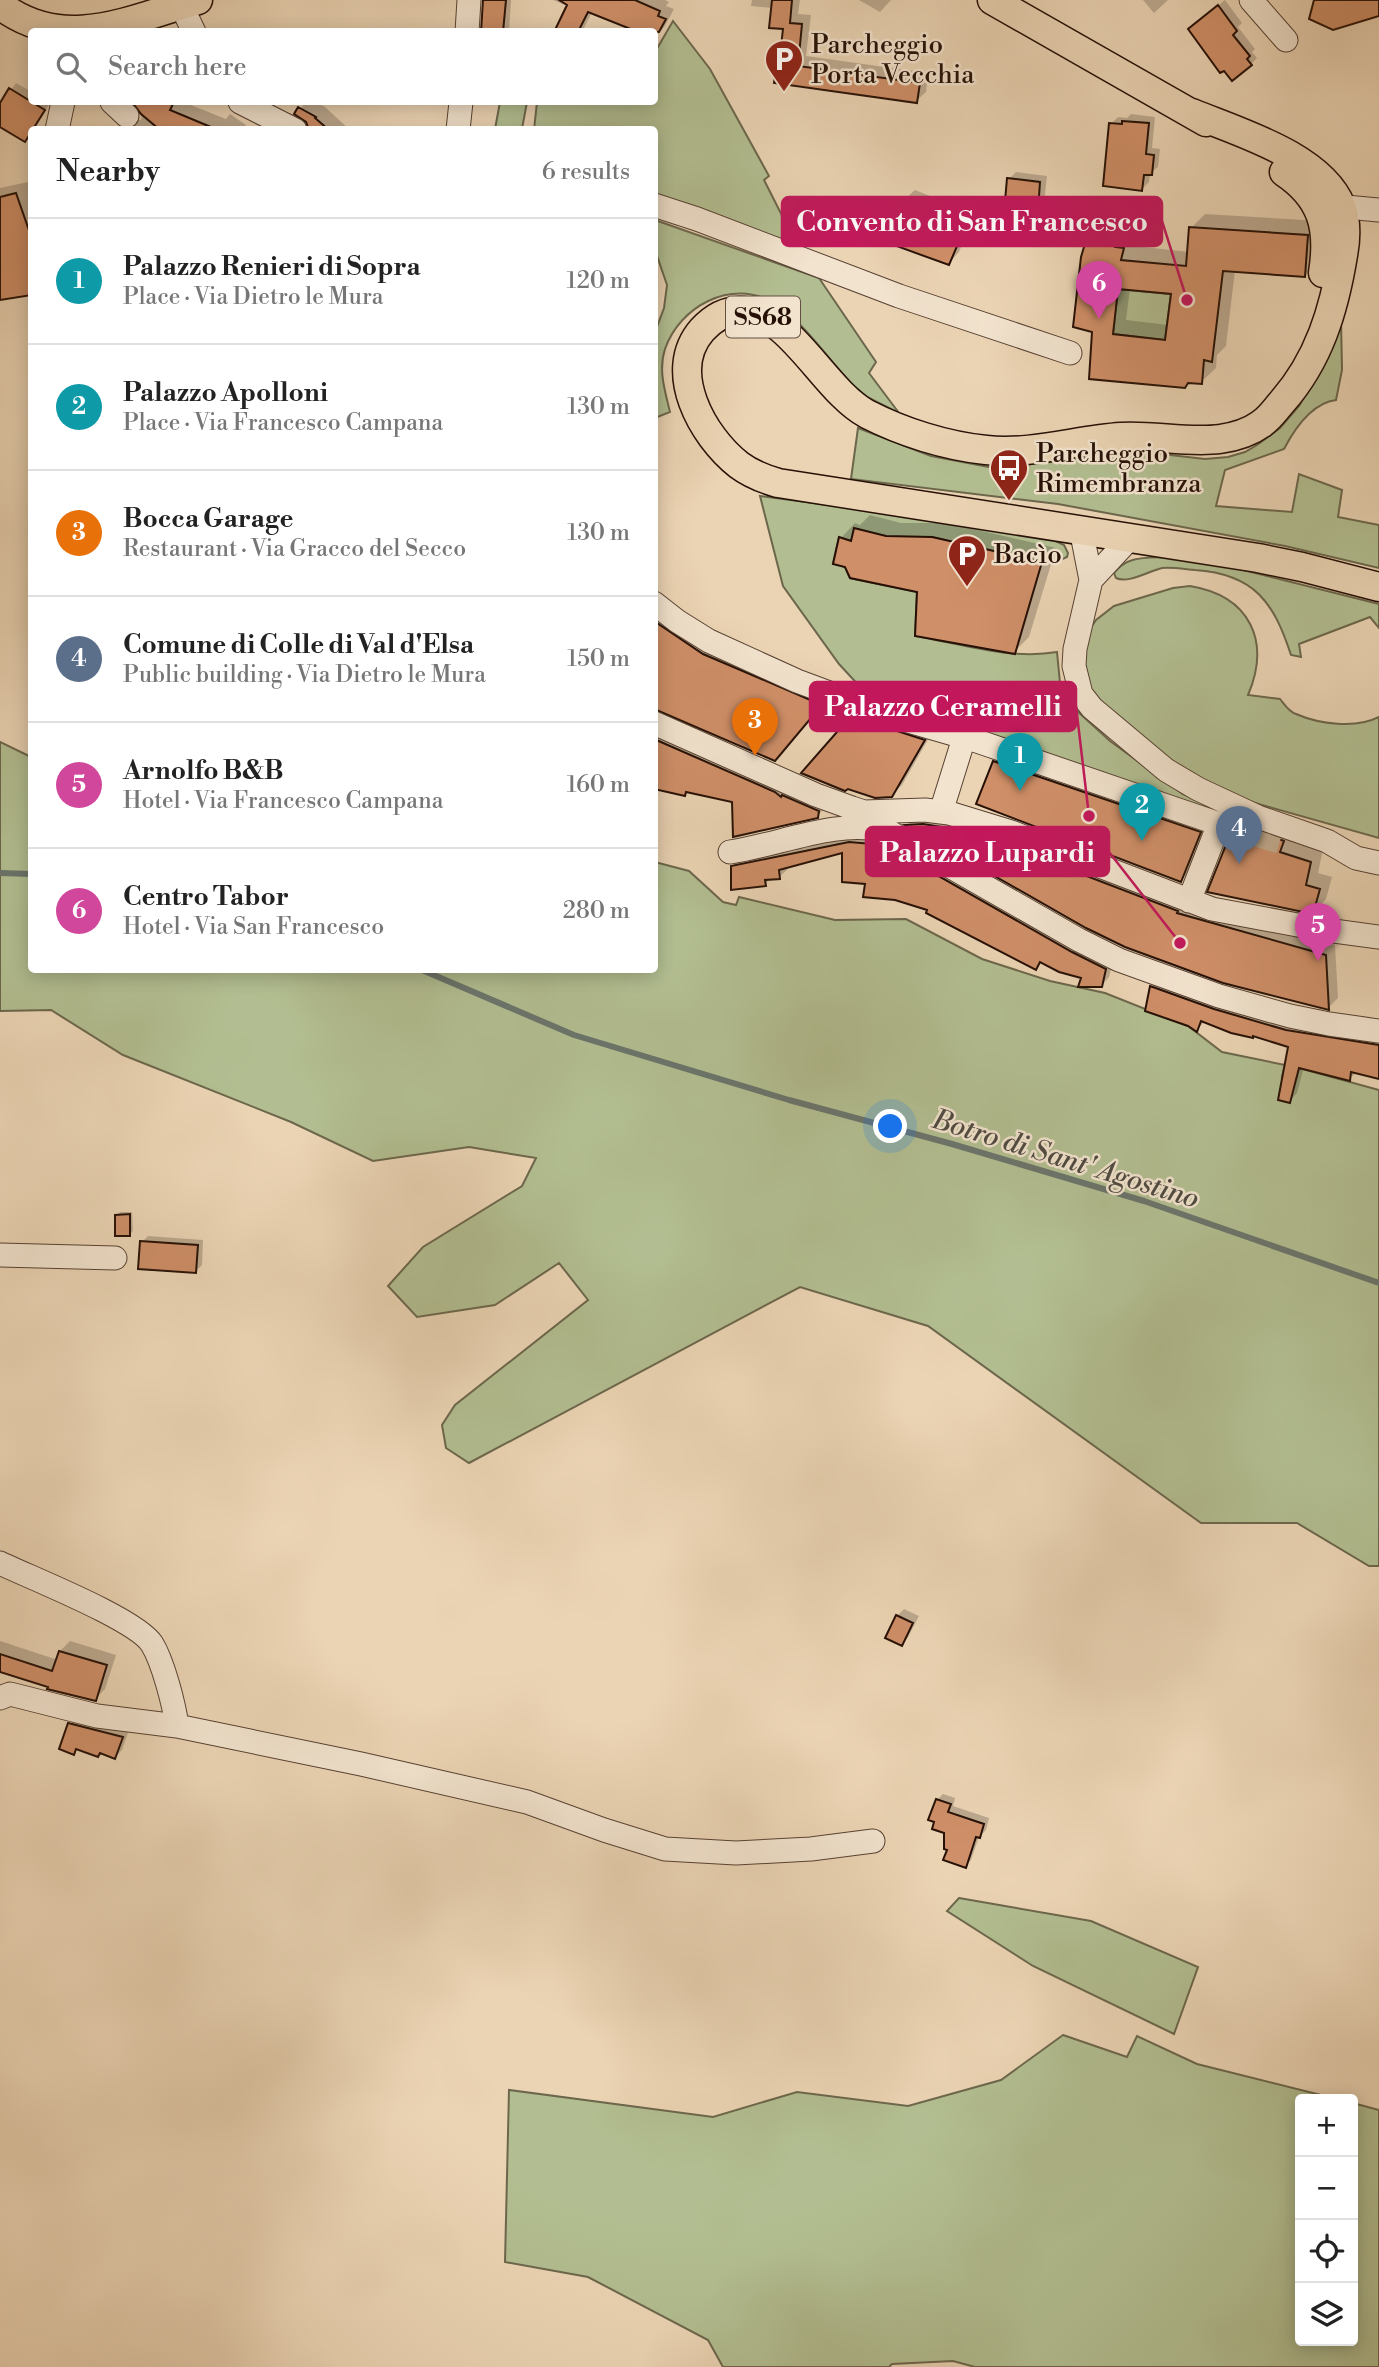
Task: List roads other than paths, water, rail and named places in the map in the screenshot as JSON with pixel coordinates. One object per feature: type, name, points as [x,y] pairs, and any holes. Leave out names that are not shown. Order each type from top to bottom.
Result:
[{"type":"main road","points":[[992,0],[1192,113],[1297,181],[1319,209],[1326,230],[1321,280],[1312,317],[1278,407]]},
{"type":"main road","points":[[105,28],[190,2]]},
{"type":"main road","points":[[0,5],[30,23],[52,28]]},
{"type":"main road","points":[[1192,113],[1260,141],[1298,161],[1325,183],[1341,206]]},
{"type":"main road","name":"SS68","points":[[1341,206],[1345,220],[1345,244],[1339,280],[1328,323],[1304,375],[1270,417],[1258,426],[1222,439],[1121,437],[1024,450],[988,451],[918,434],[861,410],[849,402],[789,336],[770,320],[739,311],[725,313],[706,326],[694,340],[686,374],[696,407],[723,450],[754,474],[778,483],[1276,561],[1379,587]]},
{"type":"street","points":[[467,28],[469,0]]},
{"type":"street","points":[[1251,0],[1286,40]]},
{"type":"street","points":[[190,2],[193,28]]},
{"type":"street","points":[[58,126],[62,105]]},
{"type":"street","points":[[246,105],[287,126]]},
{"type":"street","points":[[458,126],[461,105]]},
{"type":"street","points":[[1297,181],[1314,187],[1330,205],[1379,211]]},
{"type":"street","points":[[658,206],[899,296],[1070,353]]},
{"type":"street","points":[[1081,529],[1091,580],[1074,657],[1078,688],[1086,701],[1106,721],[1167,770],[1230,805],[1327,841],[1356,858]]},
{"type":"street","points":[[1091,580],[1131,537]]},
{"type":"street","points":[[658,606],[696,633],[774,672],[891,716],[1222,825],[1189,901]]},
{"type":"street","points":[[658,725],[816,795],[864,811],[941,812],[1011,832],[1189,901],[1227,913],[1379,937]]},
{"type":"street","points":[[941,812],[964,738]]},
{"type":"street","points":[[864,811],[888,831],[1079,940],[1127,964],[1219,996],[1290,1016],[1379,1031]]},
{"type":"street","points":[[730,852],[841,828],[868,827],[888,831]]},
{"type":"street","points":[[1283,843],[1379,863]]},
{"type":"street","points":[[0,1255],[114,1258]]},
{"type":"street","points":[[0,1563],[130,1624],[151,1643],[173,1701],[177,1726]]},
{"type":"street","points":[[0,1698],[10,1693],[97,1716],[177,1726],[361,1763],[527,1802],[665,1849],[736,1853],[811,1849],[873,1841]]},
{"type":"waterway","name":"Botro di Sant' Agostino","points":[[0,873],[28,874]]},
{"type":"waterway","name":"Botro di Sant' Agostino","points":[[429,973],[574,1035],[789,1100],[952,1144],[1144,1201],[1379,1283]]},
{"type":"tunnel","points":[[1225,826],[1283,843]]},
{"type":"place","name":"Parcheggio Porta Vecchia","points":[[784,93]]},
{"type":"place","name":"Convento di San Francesco","points":[[1187,300]]},
{"type":"place","name":"Centro Tabor","points":[[1099,319]]},
{"type":"place","name":"Parcheggio Rimembranza","points":[[1009,502]]},
{"type":"place","name":"Bacìo","points":[[967,588]]},
{"type":"place","name":"Bocca Garage","points":[[755,756]]},
{"type":"place","name":"Palazzo Renieri di Sopra","points":[[1020,791]]},
{"type":"place","name":"Palazzo Ceramelli","points":[[1089,816]]},
{"type":"place","name":"Palazzo Apolloni","points":[[1142,841]]},
{"type":"place","name":"Comune di Colle di Val d'Elsa","points":[[1239,864]]},
{"type":"place","name":"Palazzo Lupardi","points":[[1180,943]]},
{"type":"place","name":"Arnolfo B&B","points":[[1318,961]]}]
